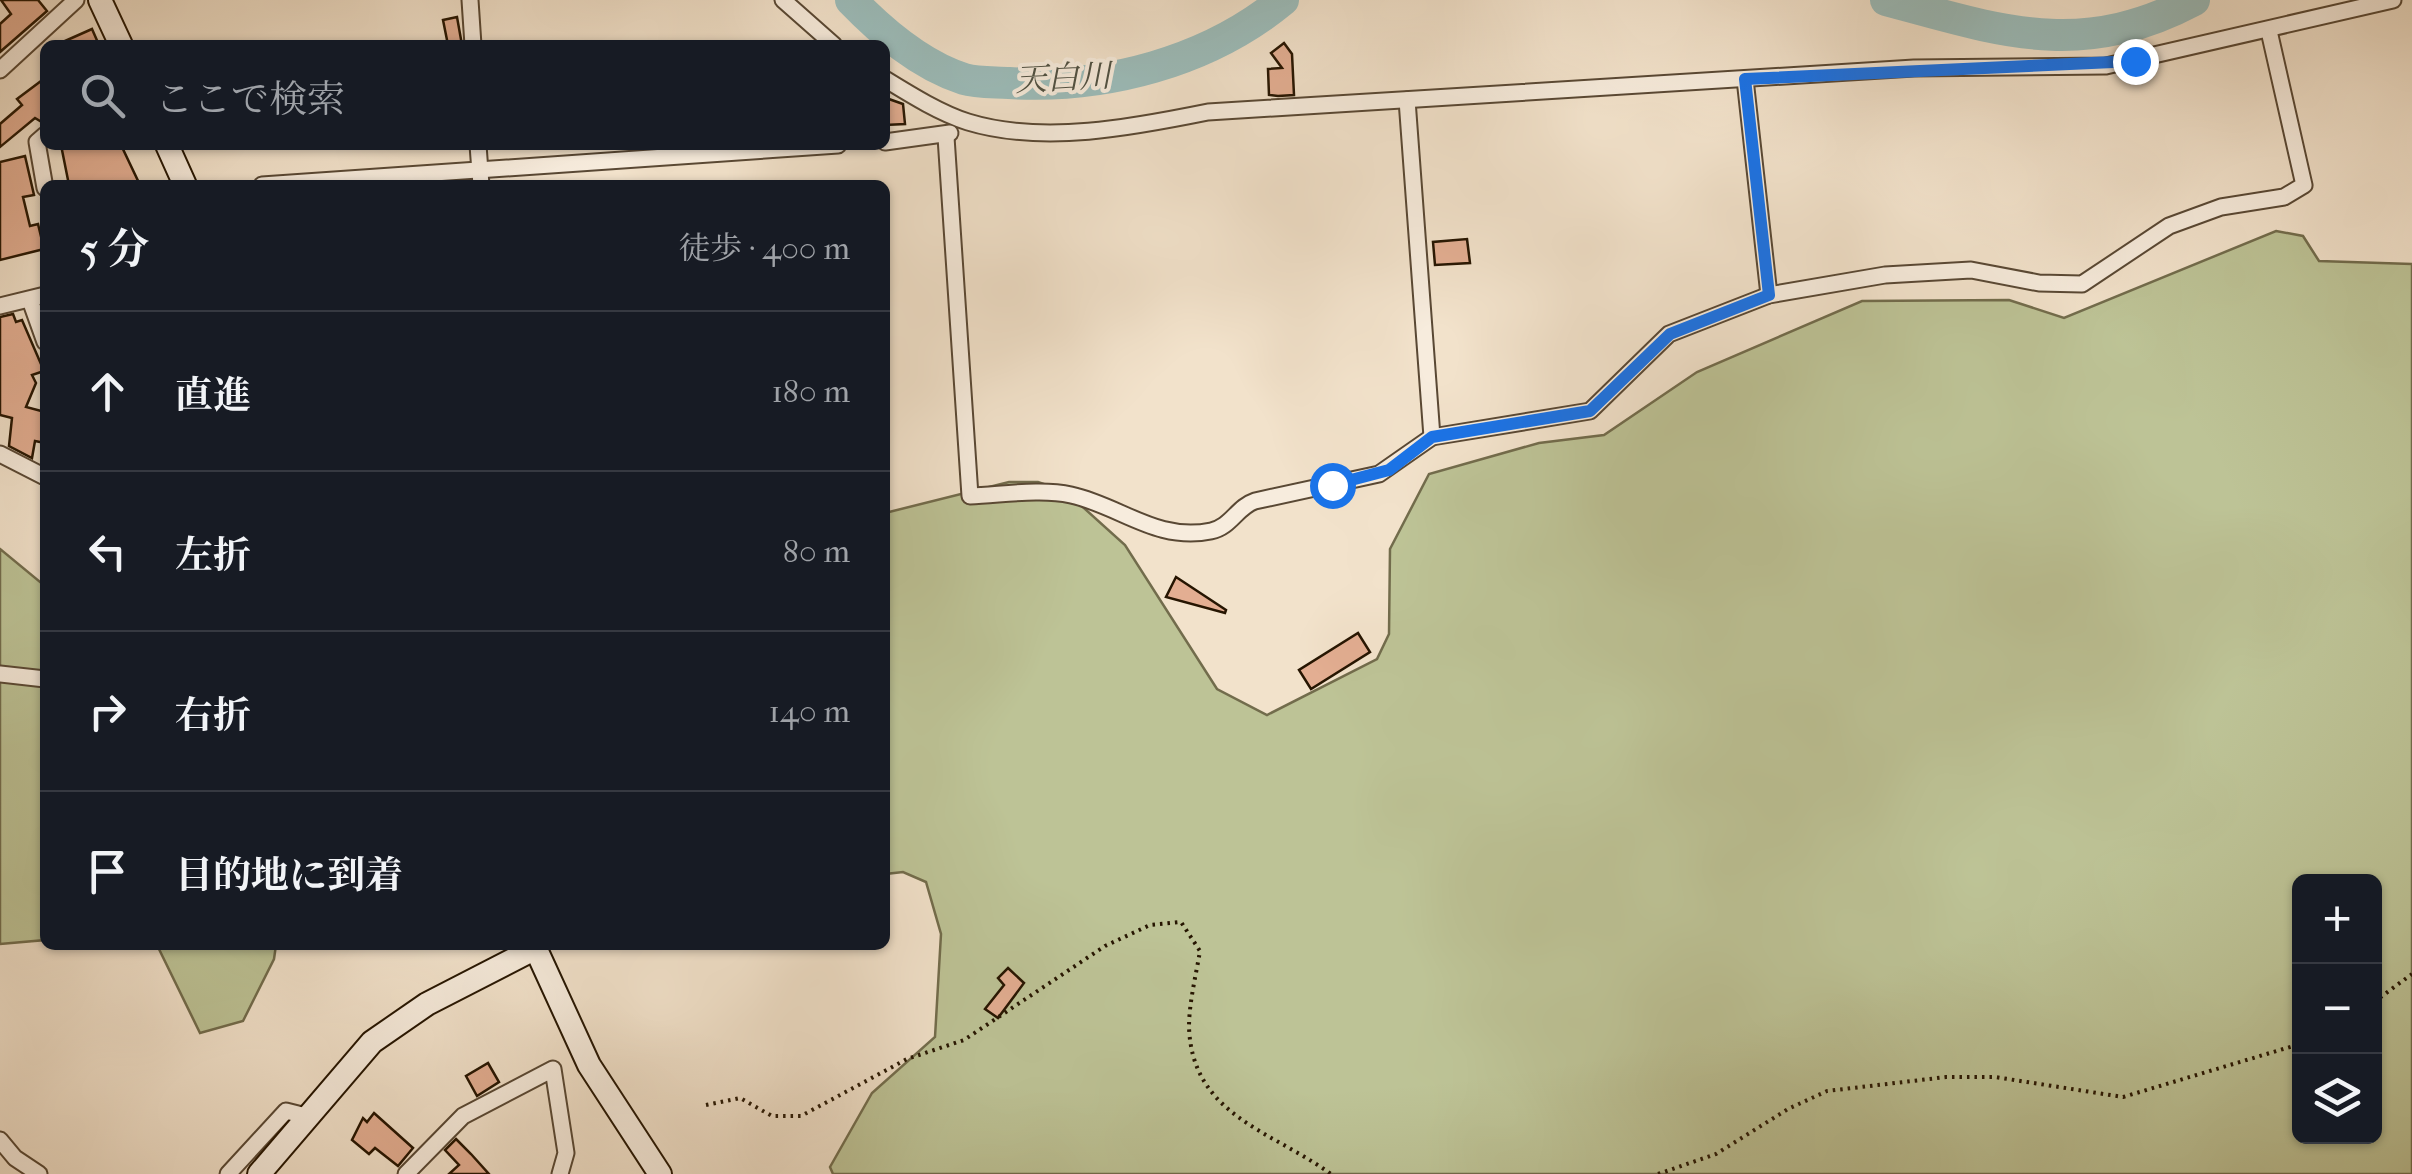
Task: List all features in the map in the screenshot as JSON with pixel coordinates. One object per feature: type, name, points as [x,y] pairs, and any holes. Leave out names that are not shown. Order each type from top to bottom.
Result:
[{"type":"street","points":[[0,70],[76,0]]},
{"type":"street","points":[[100,0],[119,40]]},
{"type":"street","points":[[470,0],[473,40]]},
{"type":"street","points":[[783,0],[828,40]]},
{"type":"street","points":[[890,83],[964,121],[1022,131],[1062,130],[1150,124],[1208,112],[1745,79],[1969,66],[2106,66],[2392,0]]},
{"type":"street","points":[[946,138],[970,496],[1068,494],[1157,530],[1214,530],[1229,524],[1246,504],[1380,474],[1432,437],[1590,411],[1670,334],[1769,295],[1884,275],[1971,270],[2039,283],[2082,284],[2169,226],[2222,207],[2295,191],[2304,185],[2269,31]]},
{"type":"street","points":[[1745,79],[1769,295]]},
{"type":"street","points":[[1407,100],[1432,437]]},
{"type":"street","points":[[890,142],[946,138],[964,121]]},
{"type":"street","points":[[40,139],[37,142],[44,180]]},
{"type":"street","points":[[169,150],[183,180]]},
{"type":"street","points":[[478,150],[480,178]]},
{"type":"street","points":[[418,180],[480,178],[784,150]]},
{"type":"street","points":[[0,306],[37,297]]},
{"type":"street","points":[[0,454],[40,474]]},
{"type":"street","points":[[0,674],[40,678]]},
{"type":"street","points":[[260,1174],[348,1065],[400,1020],[528,950]]},
{"type":"street","points":[[537,950],[589,1064],[660,1174]]},
{"type":"street","points":[[406,1174],[463,1116],[553,1068],[566,1152],[560,1174]]},
{"type":"street","points":[[228,1174],[286,1111],[306,1116]]},
{"type":"street","points":[[0,1140],[39,1174]]},
{"type":"path","points":[[706,1106],[740,1098],[772,1116],[801,1116],[907,1059],[964,1040],[1105,946],[1150,925],[1181,922],[1200,950],[1189,1026],[1196,1069],[1217,1104],[1331,1174]]},
{"type":"path","points":[[2382,996],[2412,974]]},
{"type":"path","points":[[1658,1174],[1716,1154],[1788,1109],[1827,1091],[1946,1077],[1995,1077],[2122,1098],[2292,1046]]},
{"type":"green space","points":[[2276,231],[2303,236],[2319,261],[2412,264],[2412,1174],[833,1174],[830,1167],[872,1093],[935,1037],[941,934],[926,882],[903,872],[890,873],[890,512],[1009,482],[1038,482],[1065,491],[1125,545],[1217,689],[1267,715],[1377,659],[1389,634],[1390,549],[1429,474],[1539,443],[1604,435],[1697,372],[1862,301],[2009,300],[2064,318]]},
{"type":"green space","points":[[0,549],[40,582],[40,940],[0,944]]},
{"type":"green space","points":[[159,950],[275,950],[243,1021],[200,1033]]},
{"type":"building","points":[[1,0],[38,0],[47,11],[0,52],[0,24],[11,14]]},
{"type":"building","points":[[457,17],[461,40],[447,40],[443,20]]},
{"type":"building","points":[[92,29],[97,40],[67,40]]},
{"type":"building","points":[[1284,43],[1292,54],[1294,95],[1269,95],[1268,69],[1282,68],[1271,53]]},
{"type":"building","points":[[40,82],[40,121],[35,118],[0,147],[0,124],[22,105],[17,99]]},
{"type":"building","points":[[890,99],[903,104],[905,124],[890,125]]},
{"type":"building","points":[[62,150],[123,150],[138,180],[68,180]]},
{"type":"building","points":[[25,156],[34,195],[23,197],[30,226],[38,224],[40,250],[0,260],[0,162]]},
{"type":"building","points":[[1467,239],[1470,263],[1435,265],[1433,242]]},
{"type":"building","points":[[13,314],[16,322],[22,320],[40,362],[40,372],[32,375],[36,383],[26,407],[40,411],[40,442],[35,441],[32,458],[9,446],[12,418],[0,415],[0,317]]},
{"type":"building","points":[[1176,577],[1226,610],[1225,613],[1166,597]]},
{"type":"building","points":[[1358,633],[1370,652],[1311,689],[1299,670]]},
{"type":"building","points":[[1008,968],[1024,983],[998,1018],[985,1009],[1004,985],[998,978]]},
{"type":"building","points":[[488,1063],[499,1082],[477,1096],[466,1076]]},
{"type":"building","points":[[374,1113],[413,1148],[398,1166],[375,1148],[369,1154],[352,1140],[363,1118],[367,1122]]},
{"type":"building","points":[[456,1139],[489,1174],[449,1174],[459,1165],[445,1150]]},
{"type":"waterway","name":"天白川","points":[[851,0],[903,46],[948,73],[975,81],[1045,84],[1118,76],[1189,55],[1254,22],[1283,0]]},
{"type":"waterway","name":"天白川","points":[[1886,0],[2004,29],[2077,35],[2114,30],[2194,0]]},
{"type":"route","points":[[1332,485],[1389,470],[1432,437],[1514,420],[1590,411],[1670,334],[1703,317],[1769,295],[1745,79],[1969,66],[2085,67],[2135,61]]}]
